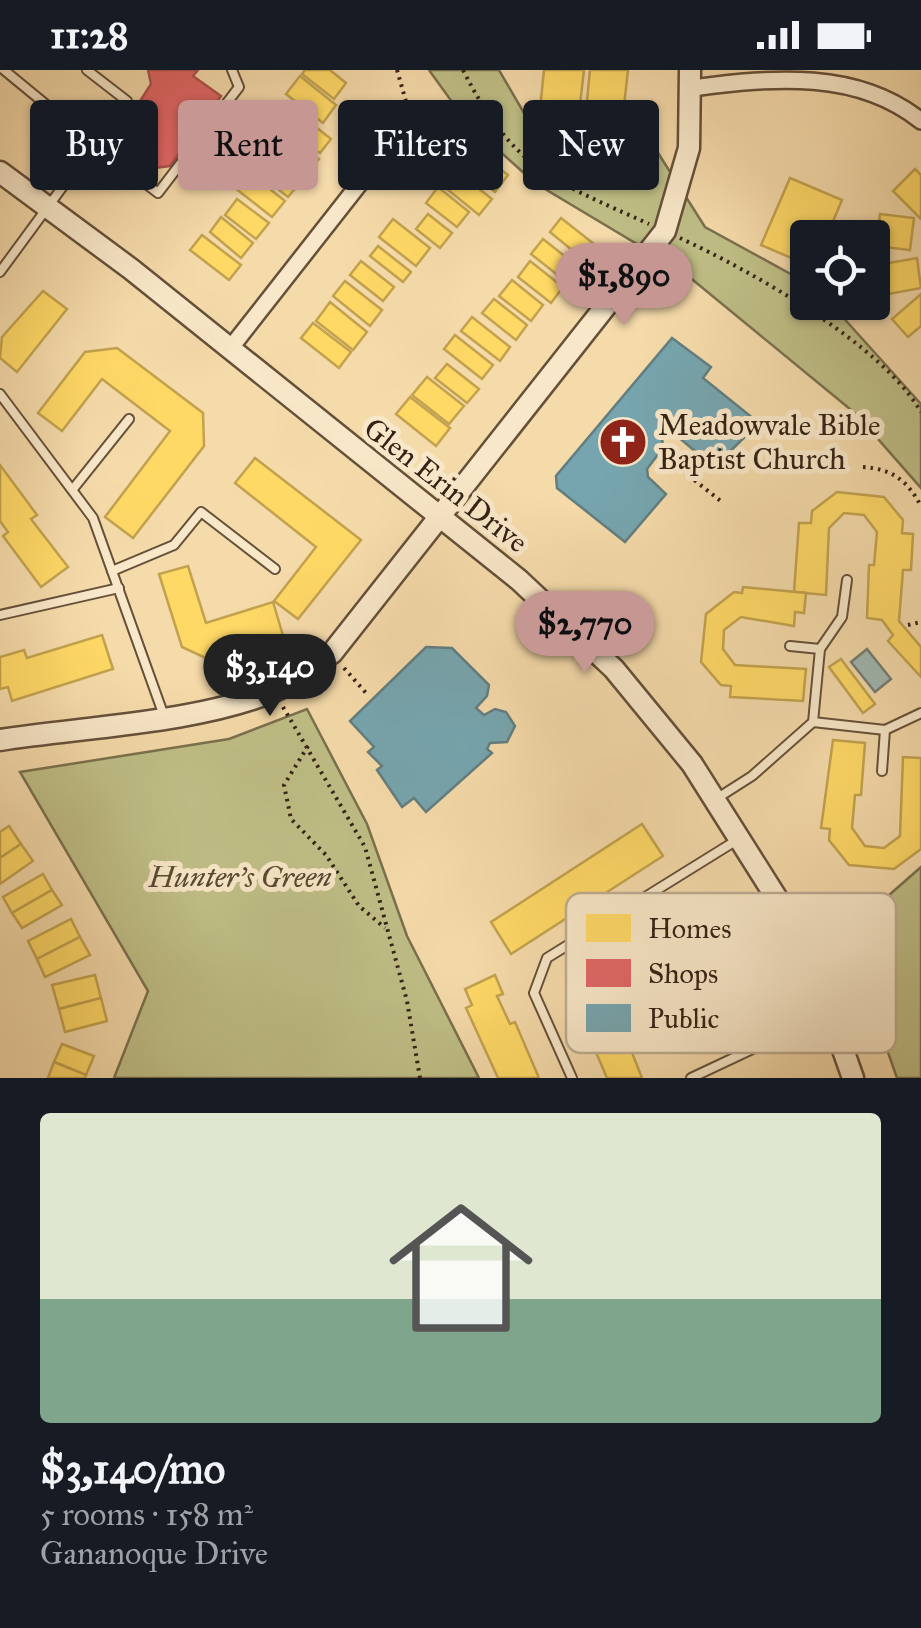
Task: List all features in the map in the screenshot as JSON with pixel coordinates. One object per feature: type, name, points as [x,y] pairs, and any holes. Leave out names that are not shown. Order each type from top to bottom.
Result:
[{"type":"street","points":[[0,740],[164,716],[273,692],[332,653],[665,231],[688,148],[691,79],[830,73],[882,88],[921,121]]},
{"type":"street","name":"Glen Erin Drive","points":[[0,172],[518,580],[614,669],[716,799],[774,893]]},
{"type":"street","points":[[229,350],[355,190]]},
{"type":"street","name":"Glen Erin Drive","points":[[844,1053],[853,1078]]},
{"type":"lane","points":[[4,70],[40,100]]},
{"type":"lane","points":[[88,70],[127,100]]},
{"type":"lane","points":[[154,190],[158,193],[239,87],[232,70]]},
{"type":"lane","points":[[0,272],[61,190]]},
{"type":"lane","points":[[0,394],[92,518],[164,716]]},
{"type":"lane","points":[[73,489],[129,419]]},
{"type":"lane","points":[[112,571],[174,545],[201,512],[276,570]]},
{"type":"lane","points":[[716,799],[752,776],[814,722],[820,649],[842,618],[846,580]]},
{"type":"lane","points":[[0,614],[119,588]]},
{"type":"lane","points":[[790,646],[820,649]]},
{"type":"lane","points":[[814,722],[885,730],[921,713]]},
{"type":"lane","points":[[882,771],[885,730]]},
{"type":"lane","points":[[651,893],[741,837]]},
{"type":"lane","points":[[566,946],[547,958],[534,993],[572,1078]]},
{"type":"lane","points":[[691,1078],[744,1053]]},
{"type":"path","points":[[397,70],[406,100]]},
{"type":"path","points":[[463,70],[478,100]]},
{"type":"path","points":[[503,137],[521,158],[574,190],[721,257],[860,344],[921,412]]},
{"type":"path","points":[[665,457],[722,502]]},
{"type":"path","points":[[862,467],[886,469],[900,477],[921,506]]},
{"type":"path","points":[[908,625],[921,622]]},
{"type":"path","points":[[332,653],[366,693]]},
{"type":"path","points":[[273,692],[366,847],[407,1001],[420,1078]]},
{"type":"path","points":[[308,746],[284,786],[291,818],[326,855],[359,906],[387,929]]},
{"type":"green space","points":[[429,70],[499,70],[523,111],[523,172],[503,154],[503,100],[451,100]]},
{"type":"green space","points":[[659,154],[705,227],[790,274],[790,320],[845,320],[921,404],[921,488],[856,414],[682,271],[547,190],[659,190]]},
{"type":"green space","name":"Hunter's Green","points":[[307,709],[367,824],[407,936],[479,1078],[114,1078],[148,991],[20,772],[229,739]]},
{"type":"green space","points":[[921,867],[921,1078],[897,1078],[888,1053],[896,1053],[896,893],[891,893]]},
{"type":"water","points":[[867,649],[891,679],[875,692],[851,662]]},
{"type":"building: Homes","points":[[305,70],[330,70],[346,83],[334,99],[302,74]]},
{"type":"building: Homes","points":[[544,70],[584,70],[581,100],[541,100]]},
{"type":"building: Homes","points":[[590,70],[628,70],[625,100],[587,100]]},
{"type":"building: Homes","points":[[300,76],[336,105],[323,123],[318,119],[318,100],[294,100],[286,94]]},
{"type":"building: Homes","points":[[318,129],[331,139],[318,151]]},
{"type":"building: Homes","points":[[915,169],[921,175],[921,219],[893,191]]},
{"type":"building: Homes","points":[[790,178],[842,200],[834,220],[790,220],[790,257],[761,245]]},
{"type":"building: Homes","points":[[238,190],[271,190],[285,201],[272,217]]},
{"type":"building: Homes","points":[[436,190],[442,190],[469,212],[457,227],[426,203]]},
{"type":"building: Homes","points":[[448,190],[481,190],[492,199],[479,215]]},
{"type":"building: Homes","points":[[237,199],[269,223],[256,239],[225,215]]},
{"type":"building: Homes","points":[[428,214],[452,233],[440,248],[416,229]]},
{"type":"building: Homes","points":[[880,214],[914,218],[910,250],[890,248],[890,220],[879,220]]},
{"type":"building: Homes","points":[[221,217],[253,243],[241,258],[210,232]]},
{"type":"building: Homes","points":[[561,218],[594,244],[583,259],[550,232]]},
{"type":"building: Homes","points":[[393,219],[430,248],[416,266],[379,237]]},
{"type":"building: Homes","points":[[202,235],[241,265],[229,280],[190,250]]},
{"type":"building: Homes","points":[[543,239],[576,265],[564,280],[531,254]]},
{"type":"building: Homes","points":[[378,246],[411,272],[403,282],[370,256]]},
{"type":"building: Homes","points":[[917,258],[921,288],[890,294],[890,263]]},
{"type":"building: Homes","points":[[361,261],[394,287],[383,301],[350,275]]},
{"type":"building: Homes","points":[[530,261],[563,287],[551,303],[518,277]]},
{"type":"building: Homes","points":[[512,280],[543,305],[531,321],[499,296]]},
{"type":"building: Homes","points":[[345,281],[382,310],[370,326],[333,296]]},
{"type":"building: Homes","points":[[43,291],[67,309],[17,372],[0,358],[2,337]]},
{"type":"building: Homes","points":[[921,294],[921,326],[908,337],[892,319]]},
{"type":"building: Homes","points":[[494,299],[527,325],[516,340],[482,313]]},
{"type":"building: Homes","points":[[330,302],[367,332],[353,350],[316,321]]},
{"type":"building: Homes","points":[[472,317],[510,347],[500,361],[461,331]]},
{"type":"building: Homes","points":[[313,323],[351,352],[339,368],[301,338]]},
{"type":"building: Homes","points":[[455,335],[493,365],[482,379],[444,349]]},
{"type":"building: Homes","points":[[117,348],[203,413],[204,446],[133,538],[105,517],[170,431],[102,379],[62,431],[38,413],[85,352]]},
{"type":"building: Homes","points":[[447,364],[479,389],[467,403],[435,378]]},
{"type":"building: Homes","points":[[427,377],[464,406],[449,424],[412,395]]},
{"type":"building: Homes","points":[[410,397],[450,428],[436,446],[396,414]]},
{"type":"building: Homes","points":[[255,458],[361,540],[298,619],[274,601],[316,547],[235,483]]},
{"type":"building: Homes","points":[[0,465],[37,515],[31,519],[68,567],[41,587],[3,536],[8,532],[0,521]]},
{"type":"building: Homes","points":[[837,492],[884,497],[903,520],[902,533],[913,534],[911,570],[903,570],[899,621],[921,647],[921,677],[888,641],[893,635],[882,620],[867,618],[869,565],[874,565],[877,532],[864,515],[844,513],[829,528],[826,595],[794,592],[799,523],[811,523],[812,511]]},
{"type":"building: Homes","points":[[188,566],[206,623],[273,602],[284,639],[212,661],[182,647],[159,574]]},
{"type":"building: Homes","points":[[743,587],[806,593],[804,613],[795,612],[794,626],[741,617],[724,630],[723,649],[735,665],[806,669],[803,701],[730,697],[731,686],[721,685],[701,662],[706,614],[734,592],[742,593]]},
{"type":"building: Homes","points":[[102,635],[113,669],[12,701],[8,687],[0,689],[0,657],[24,650],[27,658]]},
{"type":"building: Homes","points":[[841,659],[875,704],[863,713],[829,667]]},
{"type":"building: Homes","points":[[833,740],[865,743],[861,795],[855,795],[852,828],[865,846],[884,848],[900,836],[903,757],[921,758],[921,849],[894,869],[849,865],[829,840],[830,829],[821,828]]},
{"type":"building: Homes","points":[[642,824],[663,856],[606,893],[566,893],[566,919],[511,954],[491,922]]},
{"type":"building: Homes","points":[[9,826],[21,844],[0,858],[0,832]]},
{"type":"building: Homes","points":[[21,844],[33,861],[0,884],[0,858]]},
{"type":"building: Homes","points":[[43,874],[52,890],[12,913],[3,897]]},
{"type":"building: Homes","points":[[52,890],[62,905],[22,928],[12,913]]},
{"type":"building: Homes","points":[[71,919],[80,937],[37,959],[28,941]]},
{"type":"building: Homes","points":[[80,937],[90,955],[45,977],[37,959]]},
{"type":"building: Homes","points":[[95,975],[101,998],[59,1009],[52,985]]},
{"type":"building: Homes","points":[[495,975],[503,994],[497,996],[510,1024],[515,1022],[539,1078],[498,1078],[466,1008],[472,1005],[465,989]]},
{"type":"building: Homes","points":[[101,998],[107,1021],[65,1032],[59,1009]]},
{"type":"building: Homes","points":[[62,1044],[94,1056],[86,1075],[54,1062]]},
{"type":"building: Homes","points":[[596,1053],[632,1053],[642,1078],[607,1078]]},
{"type":"building: Homes","points":[[54,1062],[86,1075],[85,1078],[48,1078]]},
{"type":"building: Shops","points":[[148,70],[198,70],[193,76],[221,96],[218,100],[178,100],[178,155],[170,166],[158,168],[158,100],[141,100],[151,84]]},
{"type":"building: Public","name":"Meadowvale Bible Baptist Church","points":[[672,338],[711,367],[703,378],[759,423],[714,467],[677,436],[662,437],[663,448],[647,469],[648,477],[666,494],[625,542],[557,488],[556,476]]},
{"type":"building: Public","points":[[426,647],[452,648],[489,685],[487,696],[476,708],[484,715],[495,709],[506,712],[515,726],[507,742],[490,743],[487,749],[492,753],[426,812],[414,798],[402,807],[377,770],[382,766],[368,752],[374,747],[350,721]]},
{"type":"place","name":"Meadowvale Bible Baptist Church","points":[[623,442]]}]
